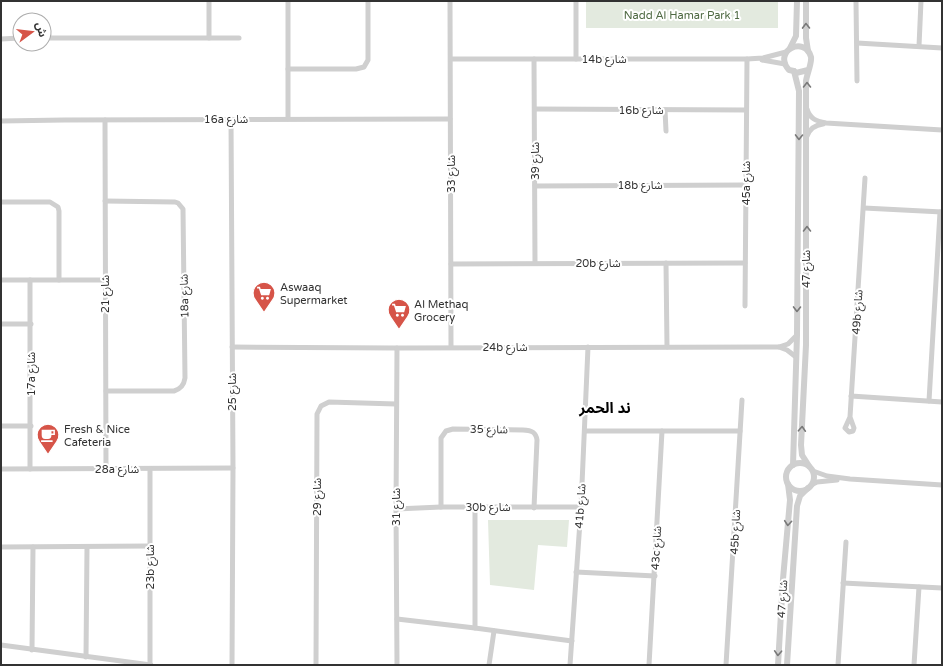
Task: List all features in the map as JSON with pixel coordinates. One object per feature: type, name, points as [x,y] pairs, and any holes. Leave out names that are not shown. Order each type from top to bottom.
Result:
[{"type":"street","points":[[209,1],[209,38]]},
{"type":"street","points":[[288,1],[288,119]]},
{"type":"street","points":[[288,69],[356,69],[364,67],[368,60],[368,1]]},
{"type":"street","name":"شارع 33","points":[[450,1],[451,347]]},
{"type":"street","points":[[576,1],[576,60]]},
{"type":"street","points":[[797,1],[796,36],[784,60],[789,70],[796,73],[808,70],[811,61],[806,38],[806,1]]},
{"type":"street","points":[[856,1],[857,81]]},
{"type":"street","points":[[919,46],[921,1]]},
{"type":"street","points":[[1,39],[12,38]]},
{"type":"street","points":[[52,38],[239,38]]},
{"type":"street","points":[[857,43],[942,48]]},
{"type":"street","points":[[788,50],[794,47],[802,47],[808,51]]},
{"type":"street","name":"14b شارع","points":[[451,59],[747,60],[757,59],[788,50]]},
{"type":"street","name":"14b شارع","points":[[757,59],[785,64]]},
{"type":"street","name":"شارع 39","points":[[534,60],[535,263]]},
{"type":"street","name":"45a شارع","points":[[745,306],[747,60]]},
{"type":"street","name":"شارع 47","points":[[808,70],[806,82],[806,345],[801,444],[802,455],[809,466]]},
{"type":"street","name":"شارع 47","points":[[793,465],[797,335],[799,91],[794,71]]},
{"type":"street","points":[[807,109],[808,114],[813,119],[826,123],[942,130]]},
{"type":"street","name":"16b شارع","points":[[535,110],[746,110]]},
{"type":"street","points":[[665,110],[666,131]]},
{"type":"street","name":"شارع 25","points":[[231,119],[233,468],[232,665]]},
{"type":"street","name":"16a شارع","points":[[1,121],[450,119]]},
{"type":"street","name":"شارع 21","points":[[105,120],[106,469]]},
{"type":"street","points":[[807,138],[813,127],[826,123]]},
{"type":"street","name":"49b شارع","points":[[850,417],[865,178]]},
{"type":"street","name":"18b شارع","points":[[535,186],[745,185]]},
{"type":"street","name":"18a شارع","points":[[105,201],[175,202],[178,203],[183,209],[185,378],[181,388],[174,391],[106,391]]},
{"type":"street","points":[[1,202],[50,202],[58,207],[59,280]]},
{"type":"street","points":[[864,208],[941,212],[929,401]]},
{"type":"street","points":[[666,263],[667,347]]},
{"type":"street","name":"20b شارع","points":[[451,264],[745,263]]},
{"type":"street","points":[[1,280],[105,280]]},
{"type":"street","name":"17a شارع","points":[[30,280],[30,469]]},
{"type":"street","points":[[1,324],[31,324]]},
{"type":"street","points":[[779,347],[788,344],[797,335]]},
{"type":"street","name":"41b شارع","points":[[570,665],[585,431],[588,347]]},
{"type":"street","points":[[779,347],[787,350],[796,357]]},
{"type":"street","name":"24b شارع","points":[[232,348],[779,347]]},
{"type":"street","name":"شارع 31","points":[[397,348],[397,665]]},
{"type":"street","points":[[851,396],[942,402]]},
{"type":"street","name":"45b شارع","points":[[726,665],[742,400]]},
{"type":"street","name":"شارع 29","points":[[316,665],[317,414],[321,406],[329,402],[396,404]]},
{"type":"street","points":[[1,426],[31,426]]},
{"type":"street","name":"شارع 35","points":[[441,507],[441,438],[446,431],[458,429],[533,431],[538,440],[534,508]]},
{"type":"street","points":[[585,431],[740,431]]},
{"type":"street","name":"43c شارع","points":[[649,665],[662,431]]},
{"type":"street","points":[[850,479],[816,482],[810,487],[800,491],[795,490],[788,484],[787,473],[793,465],[800,463],[809,466],[813,471],[827,476],[942,485]]},
{"type":"street","name":"28a شارع","points":[[1,469],[233,468]]},
{"type":"street","name":"23b شارع","points":[[150,469],[150,665]]},
{"type":"street","points":[[810,487],[814,481],[813,471]]},
{"type":"street","name":"شارع 47","points":[[778,665],[783,579],[790,500],[788,484]]},
{"type":"street","name":"شارع 47","points":[[786,665],[797,506],[800,496],[810,487]]},
{"type":"street","name":"30b شارع","points":[[396,509],[441,507],[580,507]]},
{"type":"street","points":[[475,508],[475,628]]},
{"type":"street","points":[[838,665],[846,542]]},
{"type":"street","points":[[86,657],[87,546]]},
{"type":"street","points":[[1,547],[150,546]]},
{"type":"street","points":[[32,547],[32,650]]},
{"type":"street","points":[[576,572],[654,576]]},
{"type":"street","points":[[843,583],[942,588]]},
{"type":"street","points":[[914,665],[919,587]]},
{"type":"street","points":[[397,619],[572,641]]},
{"type":"street","points":[[489,665],[494,630]]},
{"type":"street","points":[[1,645],[150,665]]},
{"type":"green space","name":"Nadd Al Hamar Park 1","points":[[586,1],[778,1],[778,28],[586,28]]},
{"type":"green space","points":[[488,520],[569,520],[567,547],[538,545],[534,590],[490,585]]},
{"type":"place","name":"Aswaaq Supermarket","points":[[264,312]]},
{"type":"place","name":"Al Methaq Grocery","points":[[399,330]]},
{"type":"place","name":"Fresh & Nice Cafeteria","points":[[48,454]]},
{"type":"district","name":"ند الحمر","points":[[605,408]]}]
